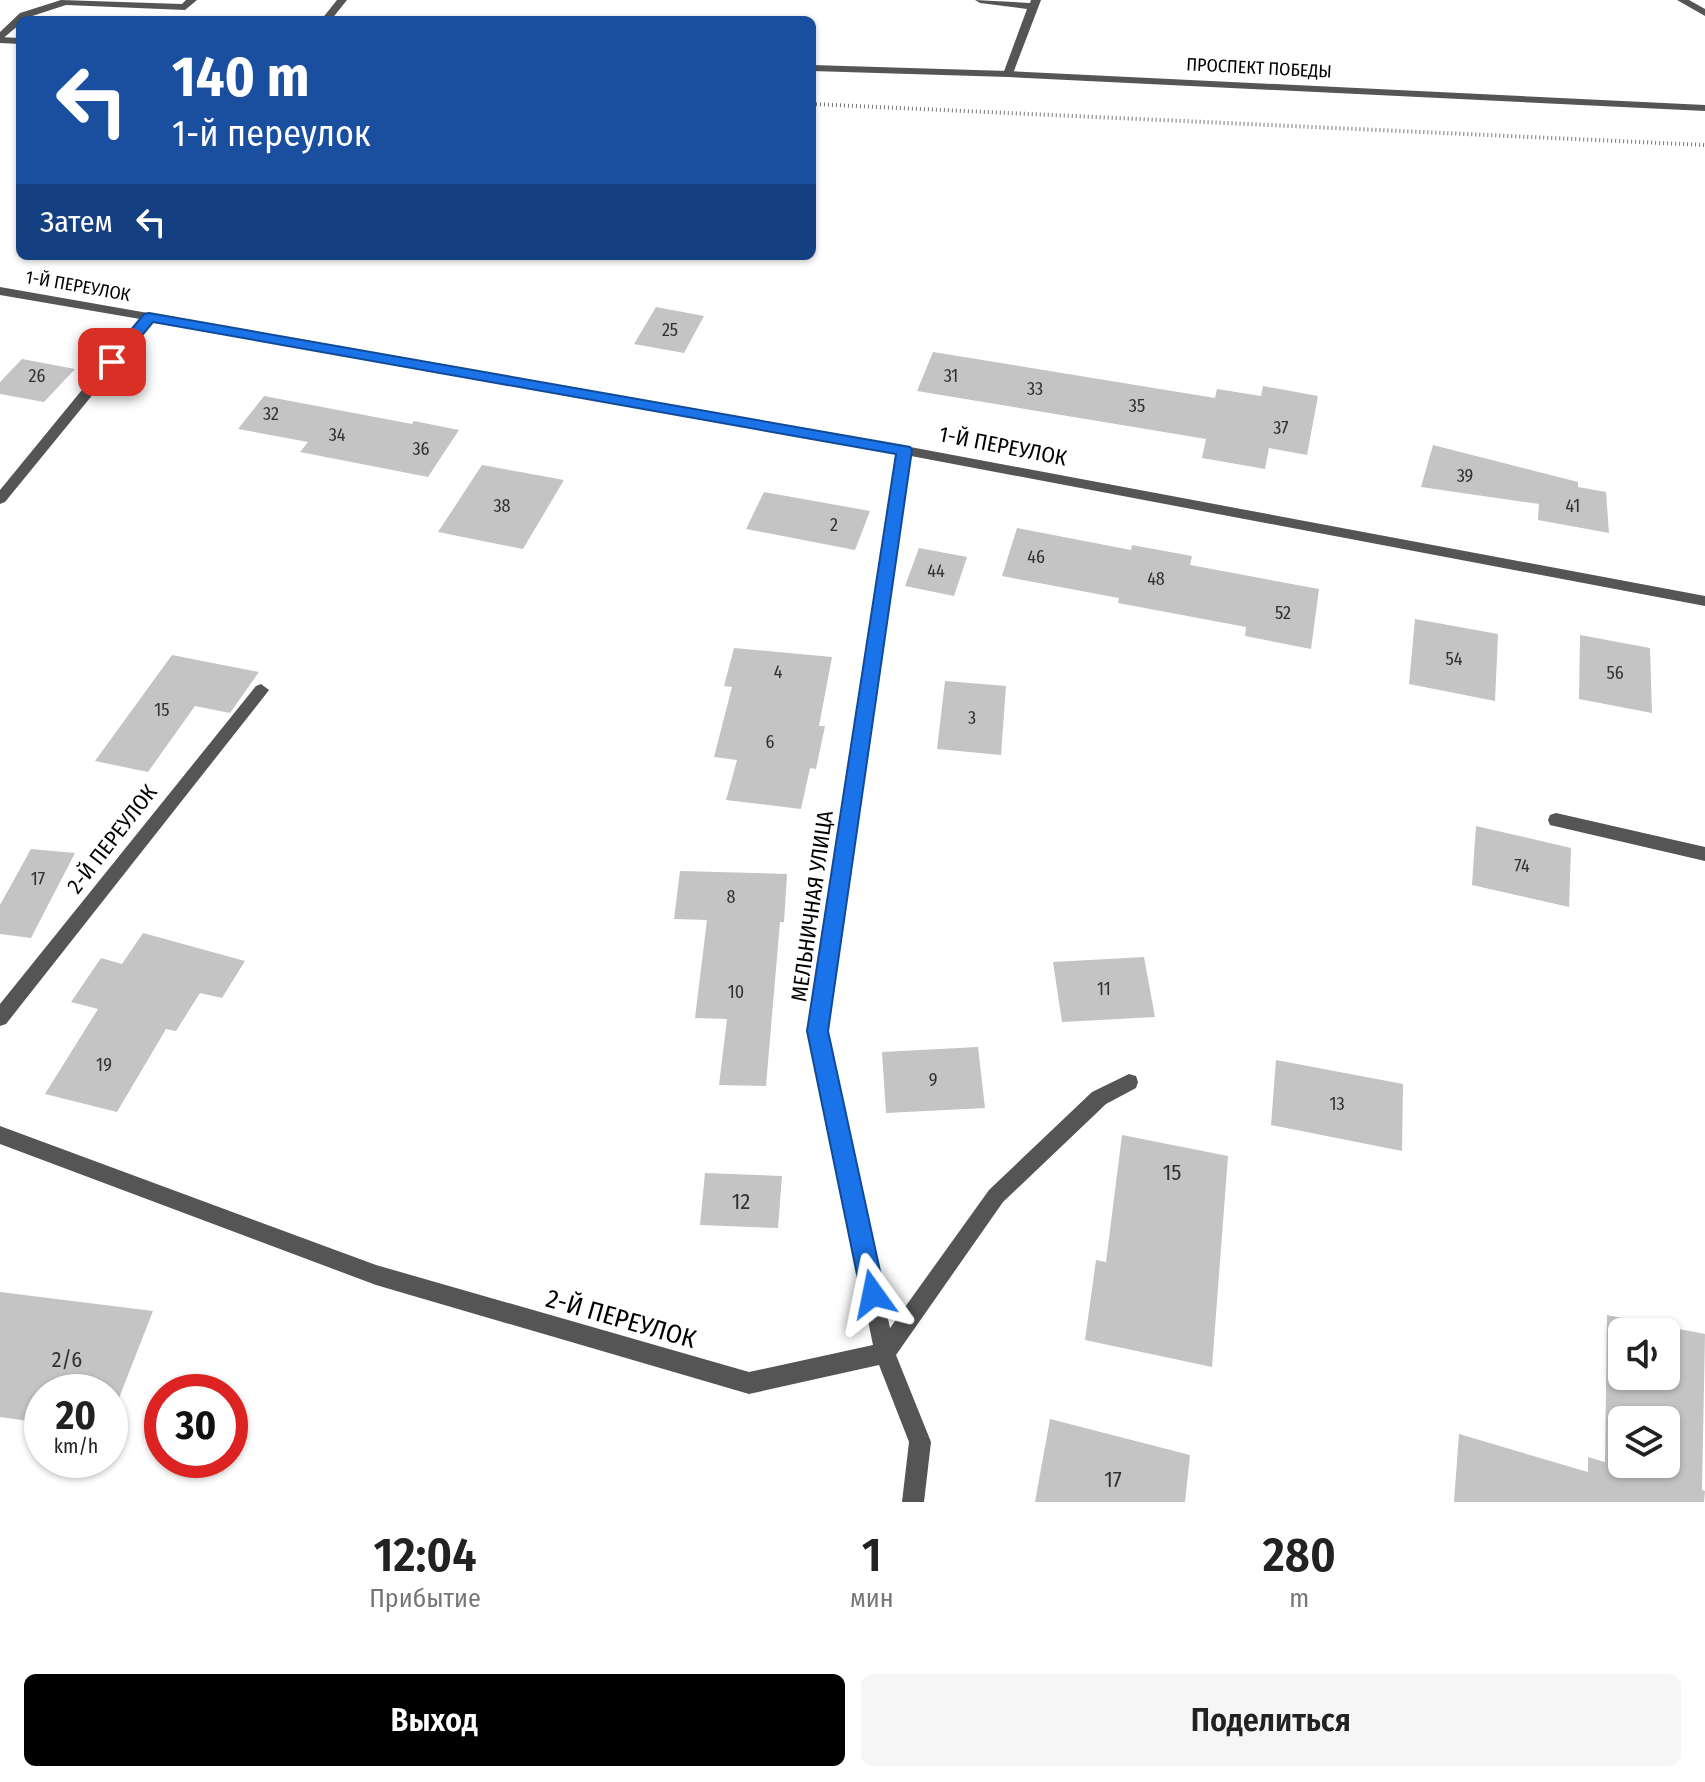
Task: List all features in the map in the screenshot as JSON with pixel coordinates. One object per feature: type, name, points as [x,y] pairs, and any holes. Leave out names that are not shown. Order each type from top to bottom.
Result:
[{"type":"street","points":[[23,16],[66,1],[185,7],[192,0]]},
{"type":"street","points":[[329,16],[342,0]]},
{"type":"street","points":[[980,0],[1035,4],[1008,74]]},
{"type":"street","points":[[1682,0],[1701,8]]},
{"type":"street","points":[[0,39],[16,23]]},
{"type":"street","name":"ПРОСПЕКТ ПОБЕДЫ","points":[[816,68],[1008,74],[1705,108]]},
{"type":"street","name":"1-Й ПЕРЕУЛОК","points":[[0,291],[905,450],[1705,601]]},
{"type":"street","name":"1-Й ПЕРЕУЛОК","points":[[0,499],[149,317]]},
{"type":"street","name":"МЕЛЬНИЧНАЯ УЛИЦА","points":[[905,450],[817,1031],[885,1353],[920,1442],[913,1502]]},
{"type":"street","name":"2-Й ПЕРЕУЛОК","points":[[0,1018],[261,690]]},
{"type":"street","points":[[1556,820],[1705,854]]},
{"type":"street","points":[[885,1353],[996,1196],[1099,1098],[1129,1082]]},
{"type":"street","name":"2-Й ПЕРЕУЛОК","points":[[0,1135],[376,1275],[749,1383],[885,1353]]},
{"type":"path","points":[[816,104],[1705,145]]},
{"type":"building","points":[[656,307],[704,316],[684,353],[634,344]]},
{"type":"building","points":[[933,352],[1215,398],[1217,389],[1261,396],[1263,386],[1318,396],[1307,455],[1269,448],[1265,469],[1202,458],[1206,439],[917,391]]},
{"type":"building","points":[[22,359],[75,369],[44,402],[0,394],[0,382]]},
{"type":"building","points":[[264,396],[459,430],[428,477],[300,452],[308,442],[238,429]]},
{"type":"building","points":[[1433,445],[1578,482],[1578,487],[1606,492],[1609,533],[1538,520],[1539,504],[1421,487]]},
{"type":"building","points":[[482,465],[564,480],[523,549],[438,532]]},
{"type":"building","points":[[764,492],[870,511],[855,550],[746,529]]},
{"type":"building","points":[[1017,528],[1131,550],[1132,545],[1192,556],[1190,565],[1319,589],[1311,649],[1245,636],[1246,627],[1118,603],[1119,598],[1002,576]]},
{"type":"building","points":[[919,548],[967,557],[954,596],[905,586]]},
{"type":"building","points":[[1415,619],[1498,634],[1495,701],[1409,684]]},
{"type":"building","points":[[1580,635],[1650,648],[1652,713],[1579,699]]},
{"type":"building","points":[[734,648],[832,657],[819,726],[825,726],[816,769],[810,768],[801,809],[726,800],[737,760],[714,757],[732,687],[724,686]]},
{"type":"building","points":[[172,655],[259,672],[230,713],[195,706],[148,772],[95,761]]},
{"type":"building","points":[[945,681],[1006,686],[1001,755],[937,749]]},
{"type":"building","points":[[1476,826],[1571,848],[1569,907],[1472,885]]},
{"type":"building","points":[[31,849],[75,853],[31,938],[0,934],[0,905]]},
{"type":"building","points":[[680,871],[787,874],[766,1086],[719,1085],[727,1019],[695,1018],[707,920],[674,919]]},
{"type":"building","points":[[143,933],[245,961],[222,998],[200,993],[176,1031],[166,1029],[117,1112],[45,1094],[98,1009],[71,1002],[101,958],[122,964]]},
{"type":"building","points":[[1144,957],[1155,1017],[1062,1022],[1053,962]]},
{"type":"building","points":[[978,1047],[985,1108],[886,1113],[882,1052]]},
{"type":"building","points":[[1276,1060],[1403,1084],[1402,1151],[1271,1125]]},
{"type":"building","points":[[1122,1135],[1228,1156],[1212,1367],[1085,1340],[1096,1260],[1106,1262]]},
{"type":"building","points":[[705,1173],[782,1176],[778,1228],[700,1225]]},
{"type":"building","points":[[0,1292],[153,1311],[128,1375],[24,1374],[24,1420],[0,1417]]},
{"type":"building","points":[[1607,1315],[1622,1318],[1608,1318],[1608,1390],[1680,1390],[1680,1329],[1705,1334],[1704,1502],[1454,1502],[1459,1434],[1588,1472],[1588,1457],[1605,1462]]},
{"type":"building","points":[[1050,1419],[1190,1455],[1185,1502],[1035,1502]]},
{"type":"route","points":[[112,362],[149,317],[905,450],[817,1031],[873,1294]]}]
